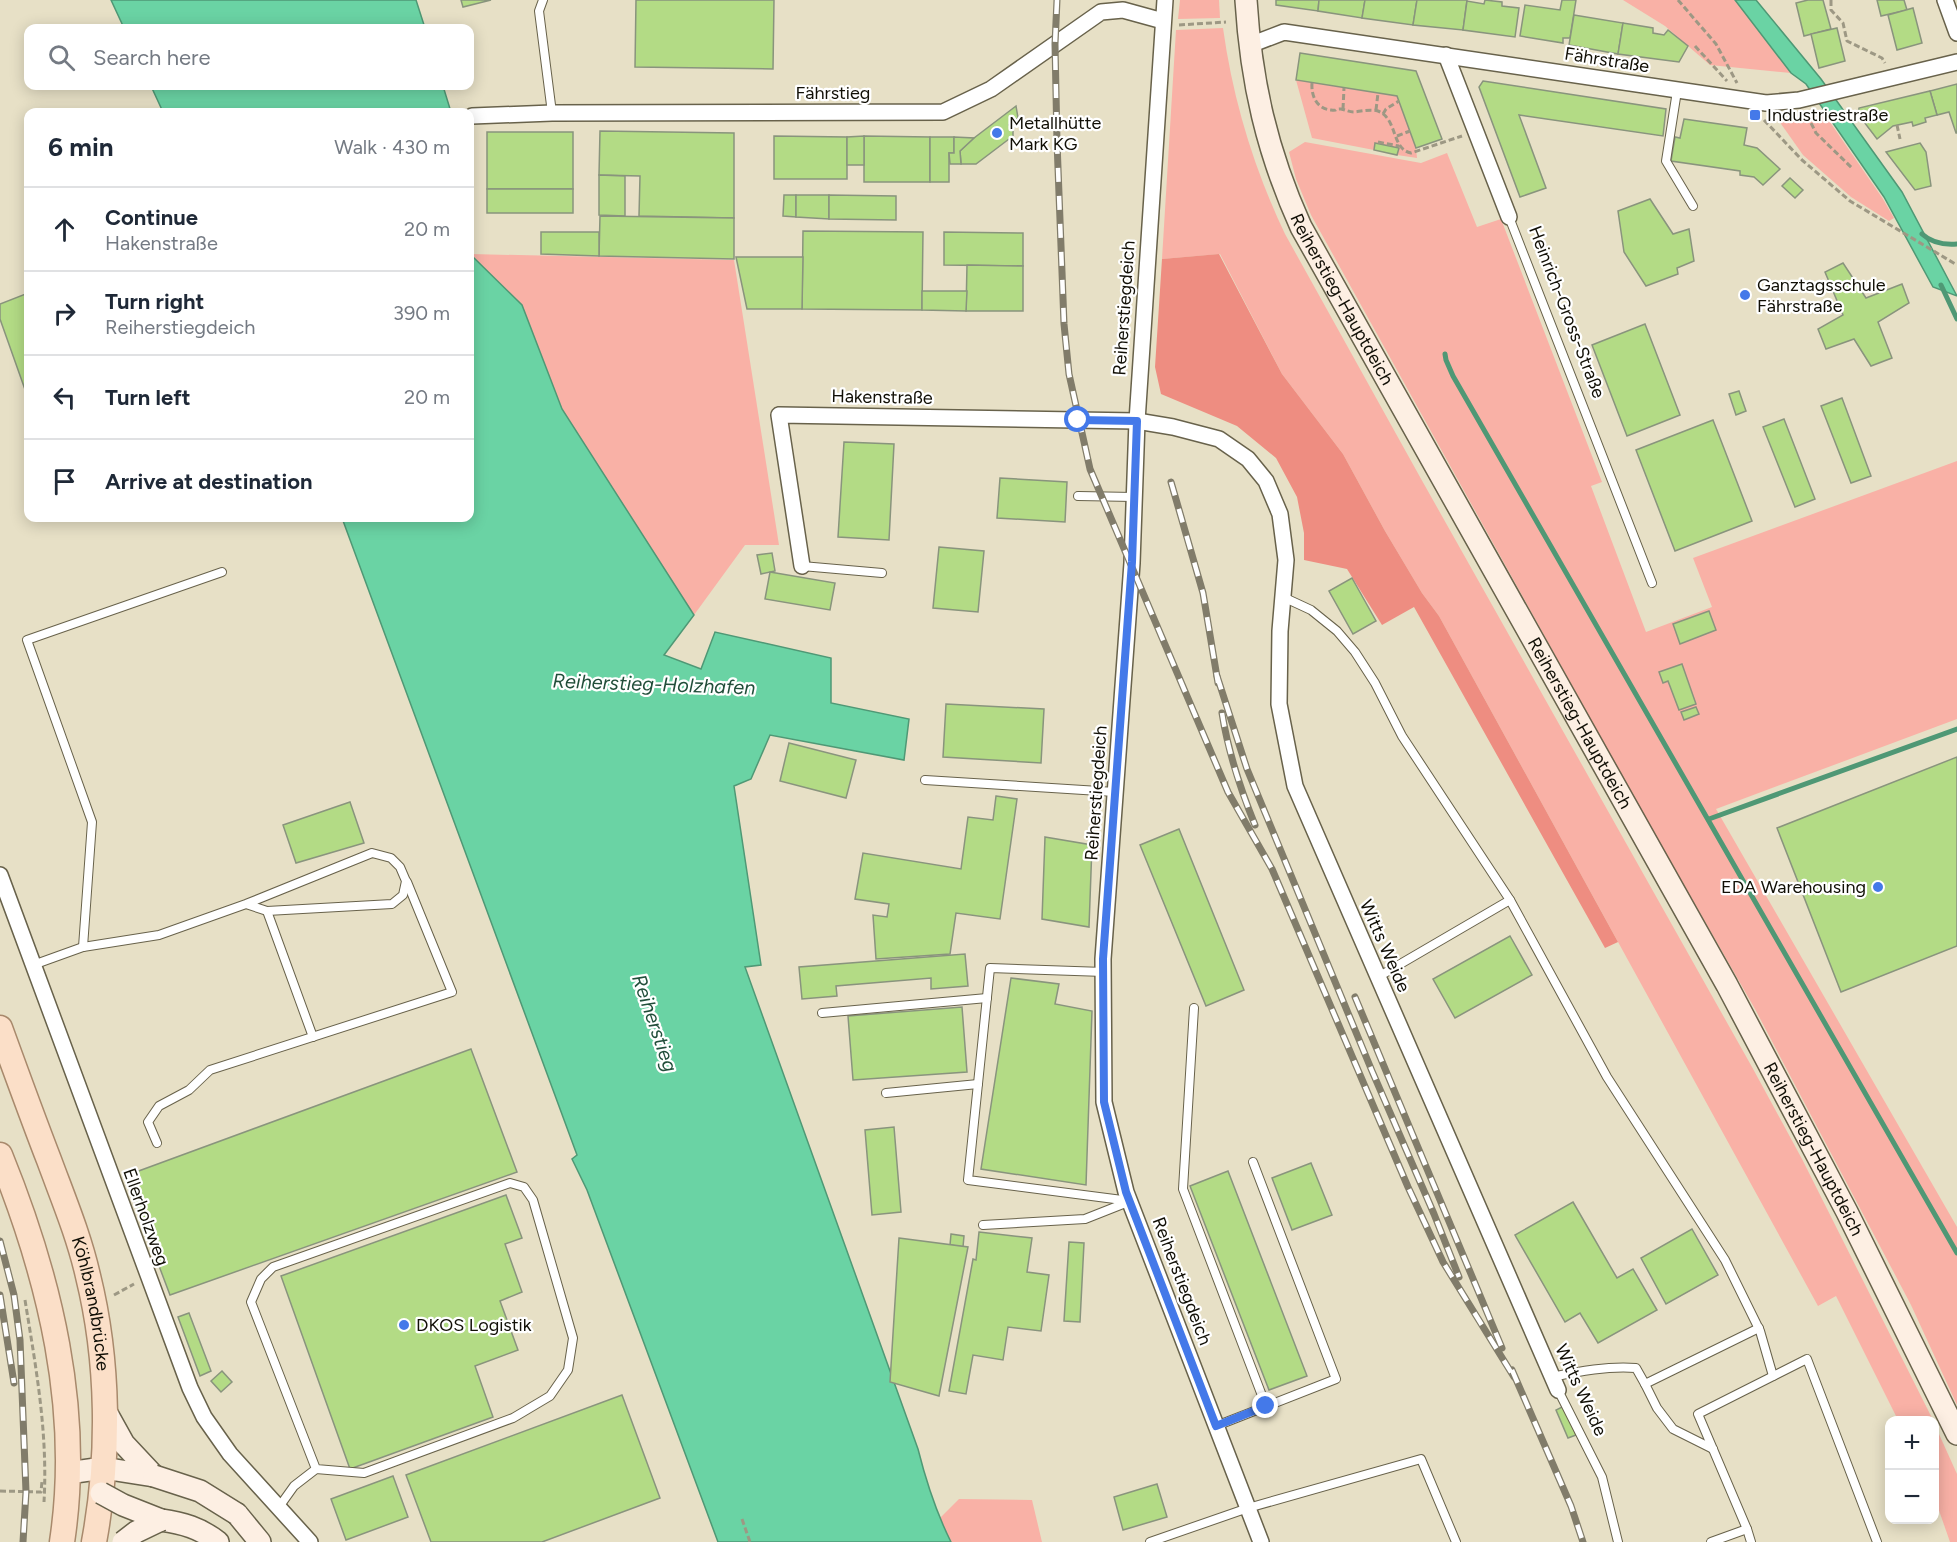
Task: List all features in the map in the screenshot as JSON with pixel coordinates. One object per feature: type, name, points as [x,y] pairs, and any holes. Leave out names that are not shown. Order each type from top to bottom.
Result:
[{"type":"main road","name":"Reiherstieg-Hauptdeich","points":[[1246,0],[1250,45],[1261,113],[1279,173],[1301,227],[1727,985],[1847,1212],[1957,1434]]},
{"type":"main road","name":"Köhlbrandbrücke","points":[[0,1028],[69,1215],[88,1275],[100,1338],[104,1408],[103,1468],[94,1542]]},
{"type":"main road","points":[[1,1159],[38,1264],[61,1358],[66,1403],[68,1473],[62,1542]]},
{"type":"main road","points":[[104,1408],[124,1444],[154,1476]]},
{"type":"main road","points":[[68,1473],[103,1468],[154,1476],[200,1491],[237,1514],[260,1542]]},
{"type":"main road","points":[[68,1473],[123,1505],[161,1520],[195,1527],[218,1542]]},
{"type":"main road","points":[[123,1542],[136,1532],[161,1520]]},
{"type":"street","name":"Reiherstiegdeich","points":[[1165,0],[1170,23],[1137,421],[1132,562],[1104,972],[1104,1102],[1130,1201],[1261,1542]]},
{"type":"street","points":[[1945,0],[1957,33]]},
{"type":"street","name":"Fährstieg","points":[[474,116],[552,113],[943,112],[991,89],[1101,12],[1123,10],[1170,23]]},
{"type":"street","name":"Fährstraße","points":[[1250,45],[1284,32],[1766,103],[1799,100],[1957,62]]},
{"type":"street","name":"Heinrich-Gross-Straße","points":[[1446,55],[1509,217]]},
{"type":"street","name":"Hakenstraße","points":[[802,566],[779,415],[1137,421]]},
{"type":"street","name":"Witts Weide","points":[[1137,421],[1173,427],[1219,440],[1248,459],[1266,481],[1280,514],[1286,560],[1280,631],[1279,704],[1294,786],[1555,1383]]},
{"type":"street","name":"Ellerholzweg","points":[[0,875],[177,1358],[204,1417],[230,1454],[310,1542]]},
{"type":"lane","points":[[543,0],[539,11],[552,113]]},
{"type":"lane","points":[[1677,91],[1666,161],[1693,206]]},
{"type":"lane","name":"Heinrich-Gross-Straße","points":[[1509,217],[1652,583]]},
{"type":"lane","points":[[1078,496],[1134,497]]},
{"type":"lane","points":[[802,566],[882,573]]},
{"type":"lane","points":[[83,948],[92,822],[27,640],[222,572]]},
{"type":"lane","points":[[1283,597],[1311,610],[1337,631],[1355,652],[1374,682],[1402,736],[1510,900],[1607,1077],[1725,1260],[1759,1328],[1773,1376]]},
{"type":"lane","points":[[925,780],[1115,792]]},
{"type":"lane","points":[[33,965],[83,948],[159,936],[246,904],[372,852],[390,858],[400,867],[452,992],[210,1070],[189,1090],[159,1106],[148,1122],[157,1143]]},
{"type":"lane","points":[[246,904],[267,911],[392,904],[403,895],[406,881]]},
{"type":"lane","points":[[1378,977],[1510,900]]},
{"type":"lane","points":[[267,911],[312,1037]]},
{"type":"lane","points":[[1104,972],[990,968],[968,1180],[1130,1201]]},
{"type":"lane","points":[[822,1013],[987,998]]},
{"type":"lane","points":[[1194,1008],[1184,1189],[1266,1406]]},
{"type":"lane","points":[[886,1093],[978,1084]]},
{"type":"lane","points":[[1216,1426],[1336,1379],[1253,1162]]},
{"type":"lane","points":[[279,1507],[294,1486],[316,1469],[364,1473],[513,1418],[550,1396],[568,1371],[573,1338],[533,1200],[524,1187],[510,1183],[273,1267],[261,1278],[251,1302],[316,1469]]},
{"type":"lane","points":[[983,1225],[1085,1219],[1130,1201]]},
{"type":"lane","points":[[1645,1384],[1759,1328]]},
{"type":"lane","points":[[1751,1542],[1698,1414],[1807,1359],[1877,1542]]},
{"type":"lane","points":[[1555,1383],[1588,1370],[1636,1368],[1657,1408],[1673,1429],[1713,1449]]},
{"type":"lane","name":"Witts Weide","points":[[1555,1383],[1602,1477],[1618,1542]]},
{"type":"lane","points":[[1150,1542],[1248,1508],[1421,1459],[1456,1542]]},
{"type":"lane","points":[[1711,1542],[1747,1529]]},
{"type":"path","points":[[1678,0],[1716,44],[1737,84],[1729,83],[1695,46]]},
{"type":"path","points":[[1831,0],[1831,10],[1843,23],[1847,41],[1882,58],[1892,79]]},
{"type":"path","points":[[1170,23],[1226,22]]},
{"type":"path","points":[[1312,83],[1312,95],[1319,104],[1332,110],[1342,109],[1348,112],[1376,110],[1383,114],[1397,136],[1399,146]]},
{"type":"path","points":[[1342,109],[1344,88]]},
{"type":"path","points":[[1376,110],[1378,93]]},
{"type":"path","points":[[1799,100],[1816,133],[1852,168]]},
{"type":"path","points":[[1383,114],[1386,109],[1399,101]]},
{"type":"path","points":[[1747,102],[1802,160],[1850,201],[1957,265]]},
{"type":"path","points":[[1897,125],[1900,139]]},
{"type":"path","points":[[1397,136],[1410,131]]},
{"type":"path","points":[[1378,142],[1399,146],[1411,153],[1440,142],[1443,143]]},
{"type":"path","points":[[107,1299],[147,1277]]},
{"type":"path","points":[[0,1491],[41,1492],[42,1481],[45,1482],[40,1384],[24,1299]]},
{"type":"path","points":[[742,1519],[750,1542]]},
{"type":"shaded area","points":[[1180,0],[1219,0],[1220,18],[1178,19]]},
{"type":"shaded area","points":[[1623,0],[1735,0],[1791,73],[1710,65],[1665,26]]},
{"type":"shaded area","points":[[1223,28],[1227,55],[1246,134],[1285,234],[1752,1067],[1802,1159],[1931,1416],[1896,1416],[1836,1296],[1818,1306],[1439,616],[1422,593],[1385,531],[1343,454],[1282,374],[1220,254],[1162,259],[1176,30]]},
{"type":"shaded area","points":[[1296,80],[1397,96],[1416,148],[1417,158],[1397,155],[1398,148],[1375,144],[1374,150],[1312,138]]},
{"type":"shaded area","points":[[1823,112],[1894,218],[1889,221],[1851,197],[1803,155],[1779,121]]},
{"type":"shaded area","points":[[1305,142],[1421,163],[1447,153],[1477,227],[1501,219],[1602,482],[1591,486],[1646,632],[1712,607],[1693,558],[1957,461],[1957,719],[1716,809],[1957,1227],[1957,1405],[1911,1305],[1755,1009],[1640,808],[1311,215],[1296,179],[1289,152]]},
{"type":"shaded area","points":[[474,254],[734,260],[779,545],[745,545],[694,615],[562,409],[522,305],[474,257]]},
{"type":"shaded area","points":[[1219,254],[1282,374],[1343,454],[1385,531],[1422,593],[1439,616],[1618,942],[1605,948],[1414,607],[1382,625],[1347,569],[1304,560],[1304,533],[1297,497],[1276,458],[1237,426],[1161,394],[1155,367],[1162,259]]},
{"type":"shaded area","points":[[1939,1434],[1957,1474],[1957,1542],[1950,1542],[1939,1510]]},
{"type":"shaded area","points":[[959,1499],[1032,1500],[1042,1542],[951,1542],[939,1519]]},
{"type":"water","points":[[111,0],[416,0],[424,24],[122,24]]},
{"type":"water","points":[[1735,0],[1756,0],[1821,79],[1902,192],[1957,296],[1933,287],[1884,197],[1806,84],[1791,73]]},
{"type":"water","points":[[153,90],[444,90],[450,108],[161,108]]},
{"type":"water","points":[[474,258],[522,305],[562,409],[694,615],[664,655],[701,669],[715,632],[831,658],[831,703],[909,719],[904,760],[770,735],[751,779],[734,786],[761,965],[745,967],[918,1449],[932,1496],[951,1542],[718,1542],[587,1190],[572,1159],[577,1155],[343,522],[474,522]]},
{"type":"building","points":[[461,0],[491,0],[463,7]]},
{"type":"building","points":[[636,0],[774,0],[773,69],[635,67]]},
{"type":"building","points":[[1276,0],[1319,0],[1318,11],[1276,5]]},
{"type":"building","points":[[1319,0],[1365,0],[1362,18],[1318,11]]},
{"type":"building","points":[[1365,0],[1417,0],[1413,25],[1362,18]]},
{"type":"building","points":[[1417,0],[1467,0],[1463,30],[1413,25]]},
{"type":"building","points":[[1485,0],[1502,2],[1502,6],[1519,8],[1515,37],[1463,30],[1467,1],[1484,4]]},
{"type":"building","points":[[1562,0],[1576,0],[1570,38],[1563,38],[1563,43],[1520,36],[1525,5],[1560,10]]},
{"type":"building","points":[[1823,0],[1831,29],[1804,36],[1796,3]]},
{"type":"building","points":[[1877,0],[1904,0],[1907,10],[1881,16]]},
{"type":"building","points":[[1913,8],[1922,43],[1897,50],[1888,15]]},
{"type":"building","points":[[1574,15],[1623,23],[1618,54],[1569,45]]},
{"type":"building","points":[[1623,23],[1653,28],[1653,33],[1664,35],[1668,30],[1688,46],[1679,62],[1618,54]]},
{"type":"building","points":[[1837,28],[1845,61],[1819,68],[1811,34]]},
{"type":"building","points":[[1300,53],[1416,71],[1442,139],[1416,148],[1397,96],[1296,80]]},
{"type":"building","points":[[1483,81],[1666,109],[1663,136],[1519,115],[1546,188],[1520,197],[1479,87]]},
{"type":"building","points":[[1957,84],[1956,133],[1949,112],[1937,115],[1930,91]]},
{"type":"building","points":[[1930,91],[1937,115],[1925,118],[1926,122],[1913,126],[1912,122],[1893,126],[1877,139],[1858,114],[1859,108]]},
{"type":"building","name":"Metallhütte Mark KG","points":[[1016,106],[1018,118],[1009,125],[1013,130],[1013,136],[976,164],[961,164],[960,151]]},
{"type":"building","points":[[1684,119],[1747,128],[1744,145],[1757,148],[1780,169],[1763,185],[1754,177],[1740,175],[1740,171],[1671,161],[1675,137],[1680,138]]},
{"type":"building","points":[[600,131],[734,133],[734,218],[639,216],[640,176],[599,175]]},
{"type":"building","points":[[487,132],[573,132],[573,189],[487,189]]},
{"type":"building","points":[[774,136],[847,137],[847,179],[774,179]]},
{"type":"building","points":[[864,136],[930,137],[930,182],[864,182]]},
{"type":"building","points":[[864,136],[864,165],[847,165],[847,137]]},
{"type":"building","points":[[930,137],[954,137],[954,153],[949,153],[949,182],[930,182]]},
{"type":"building","points":[[954,137],[974,138],[960,151],[961,164],[950,164],[949,153],[954,153]]},
{"type":"building","points":[[1375,143],[1399,148],[1397,155],[1374,150]]},
{"type":"building","points":[[1920,143],[1926,152],[1931,186],[1915,190],[1886,152]]},
{"type":"building","points":[[599,175],[625,176],[625,216],[599,215]]},
{"type":"building","points":[[1790,178],[1803,190],[1795,198],[1782,186]]},
{"type":"building","points":[[487,189],[573,189],[573,213],[487,213]]},
{"type":"building","points":[[784,195],[796,195],[796,217],[783,216]]},
{"type":"building","points":[[796,195],[829,195],[829,219],[796,217]]},
{"type":"building","points":[[829,195],[896,196],[896,220],[829,219]]},
{"type":"building","points":[[1650,199],[1673,234],[1689,229],[1694,261],[1677,268],[1678,274],[1646,286],[1624,252],[1618,211]]},
{"type":"building","points":[[600,216],[734,218],[734,259],[599,256]]},
{"type":"building","points":[[803,231],[923,232],[922,310],[802,309]]},
{"type":"building","points":[[541,232],[599,232],[599,256],[541,254]]},
{"type":"building","points":[[944,232],[1023,233],[1023,266],[944,265]]},
{"type":"building","points":[[736,257],[803,257],[802,309],[747,309]]},
{"type":"building","points":[[1843,263],[1866,298],[1902,284],[1909,303],[1878,322],[1892,358],[1871,366],[1854,339],[1826,349],[1818,329],[1843,315],[1825,272]]},
{"type":"building","points":[[967,265],[1023,266],[1023,311],[966,311]]},
{"type":"building","points":[[922,291],[967,291],[966,311],[922,310]]},
{"type":"building","points":[[24,295],[24,387],[0,319],[0,304]]},
{"type":"building","points":[[1645,324],[1680,415],[1627,436],[1592,345]]},
{"type":"building","points":[[1739,391],[1746,411],[1736,415],[1729,394]]},
{"type":"building","points":[[1842,398],[1871,476],[1851,483],[1821,406]]},
{"type":"building","points":[[1784,419],[1815,499],[1795,507],[1763,427]]},
{"type":"building","points":[[1713,420],[1752,521],[1675,551],[1636,450]]},
{"type":"building","points":[[844,442],[894,444],[889,540],[838,537]]},
{"type":"building","points":[[1000,478],[1067,482],[1065,522],[997,518]]},
{"type":"building","points":[[939,547],[984,551],[978,612],[933,608]]},
{"type":"building","points":[[772,553],[775,571],[761,574],[757,555]]},
{"type":"building","points":[[770,572],[835,583],[830,610],[765,599]]},
{"type":"building","points":[[1352,578],[1376,621],[1353,634],[1329,591]]},
{"type":"building","points":[[1709,611],[1716,630],[1680,644],[1673,624]]},
{"type":"building","points":[[1682,664],[1696,704],[1679,710],[1668,681],[1663,683],[1659,672]]},
{"type":"building","points":[[946,704],[1044,709],[1041,763],[943,757]]},
{"type":"building","points":[[1696,707],[1699,714],[1684,720],[1681,712]]},
{"type":"building","points":[[789,743],[856,760],[846,798],[780,781]]},
{"type":"building","name":"EDA Warehousing","points":[[1957,757],[1957,946],[1841,992],[1777,828]]},
{"type":"building","points":[[996,796],[1017,799],[1000,919],[956,913],[950,954],[876,959],[873,915],[887,917],[889,904],[855,899],[863,853],[961,869],[968,817],[993,820]]},
{"type":"building","points":[[350,802],[364,843],[296,863],[283,825]]},
{"type":"building","points":[[1179,829],[1244,990],[1206,1006],[1140,845]]},
{"type":"building","points":[[1045,837],[1092,845],[1089,927],[1042,919]]},
{"type":"building","points":[[1510,936],[1532,975],[1455,1018],[1433,979]]},
{"type":"building","points":[[965,954],[968,986],[931,989],[931,978],[836,986],[837,996],[802,999],[799,967]]},
{"type":"building","points":[[1011,978],[1059,984],[1055,1004],[1092,1011],[1086,1185],[981,1169]]},
{"type":"building","points":[[962,1007],[967,1072],[853,1080],[848,1016]]},
{"type":"building","points":[[471,1049],[517,1172],[170,1295],[125,1176]]},
{"type":"building","points":[[894,1127],[901,1212],[872,1215],[865,1130]]},
{"type":"building","points":[[1311,1163],[1332,1215],[1292,1230],[1272,1178]]},
{"type":"building","points":[[1228,1171],[1307,1376],[1269,1390],[1190,1186]]},
{"type":"building","name":"DKOS Logistik","points":[[506,1195],[522,1238],[505,1244],[522,1292],[500,1301],[518,1350],[475,1366],[493,1417],[350,1469],[281,1276]]},
{"type":"building","points":[[1573,1202],[1617,1278],[1633,1269],[1657,1310],[1598,1343],[1580,1313],[1565,1322],[1515,1235]]},
{"type":"building","points":[[1692,1229],[1718,1275],[1666,1304],[1641,1258]]},
{"type":"building","points":[[979,1232],[1032,1238],[1027,1272],[1049,1275],[1041,1331],[1008,1327],[1003,1360],[973,1355],[966,1394],[949,1391],[973,1259],[976,1260]]},
{"type":"building","points":[[951,1234],[964,1236],[963,1247],[950,1245]]},
{"type":"building","points":[[899,1238],[968,1247],[939,1396],[890,1382]]},
{"type":"building","points":[[1069,1242],[1084,1243],[1080,1322],[1064,1321]]},
{"type":"building","points":[[189,1313],[211,1371],[200,1376],[178,1317]]},
{"type":"building","points":[[222,1371],[232,1382],[221,1392],[211,1381]]},
{"type":"building","points":[[622,1395],[660,1498],[542,1542],[431,1542],[406,1475]]},
{"type":"building","points":[[1564,1406],[1576,1435],[1568,1438],[1556,1410]]},
{"type":"building","points":[[393,1476],[408,1517],[346,1540],[331,1499]]},
{"type":"building","points":[[1157,1484],[1167,1517],[1123,1530],[1114,1497]]},
{"type":"waterway","points":[[1922,234],[1939,243],[1957,244]]},
{"type":"waterway","points":[[1941,285],[1957,319]]},
{"type":"waterway","points":[[1445,354],[1453,376],[1957,1253]]},
{"type":"waterway","points":[[1709,819],[1957,729]]},
{"type":"railway","points":[[1057,0],[1055,44],[1057,142],[1064,324],[1069,374],[1090,469],[1228,792],[1272,869],[1408,1187],[1443,1262],[1514,1377]]},
{"type":"railway","points":[[1171,482],[1203,593],[1218,683]]},
{"type":"railway","points":[[1217,676],[1247,769],[1459,1277]]},
{"type":"railway","points":[[1222,713],[1235,769],[1255,825]]},
{"type":"railway","points":[[1355,997],[1502,1348]]},
{"type":"railway","points":[[0,1241],[14,1295],[20,1340],[26,1492],[23,1542]]},
{"type":"railway","points":[[0,1295],[14,1383]]},
{"type":"railway","points":[[1512,1370],[1571,1506],[1583,1542]]},
{"type":"place","name":"Industriestraße","points":[[1755,115]]},
{"type":"place","name":"Metallhütte Mark KG","points":[[997,133]]},
{"type":"place","name":"Ganztagsschule Fährstraße","points":[[1745,295]]},
{"type":"place","name":"EDA Warehousing","points":[[1878,887]]},
{"type":"place","name":"DKOS Logistik","points":[[404,1325]]},
{"type":"route","points":[[1078,420],[1137,421],[1132,562],[1103,959],[1104,1102],[1126,1192],[1216,1426],[1266,1406]]},
{"type":"water label","name":"Reiherstieg-Holzhafen","points":[[654,684]]},
{"type":"water label","name":"Reiherstieg","points":[[655,1023]]}]
